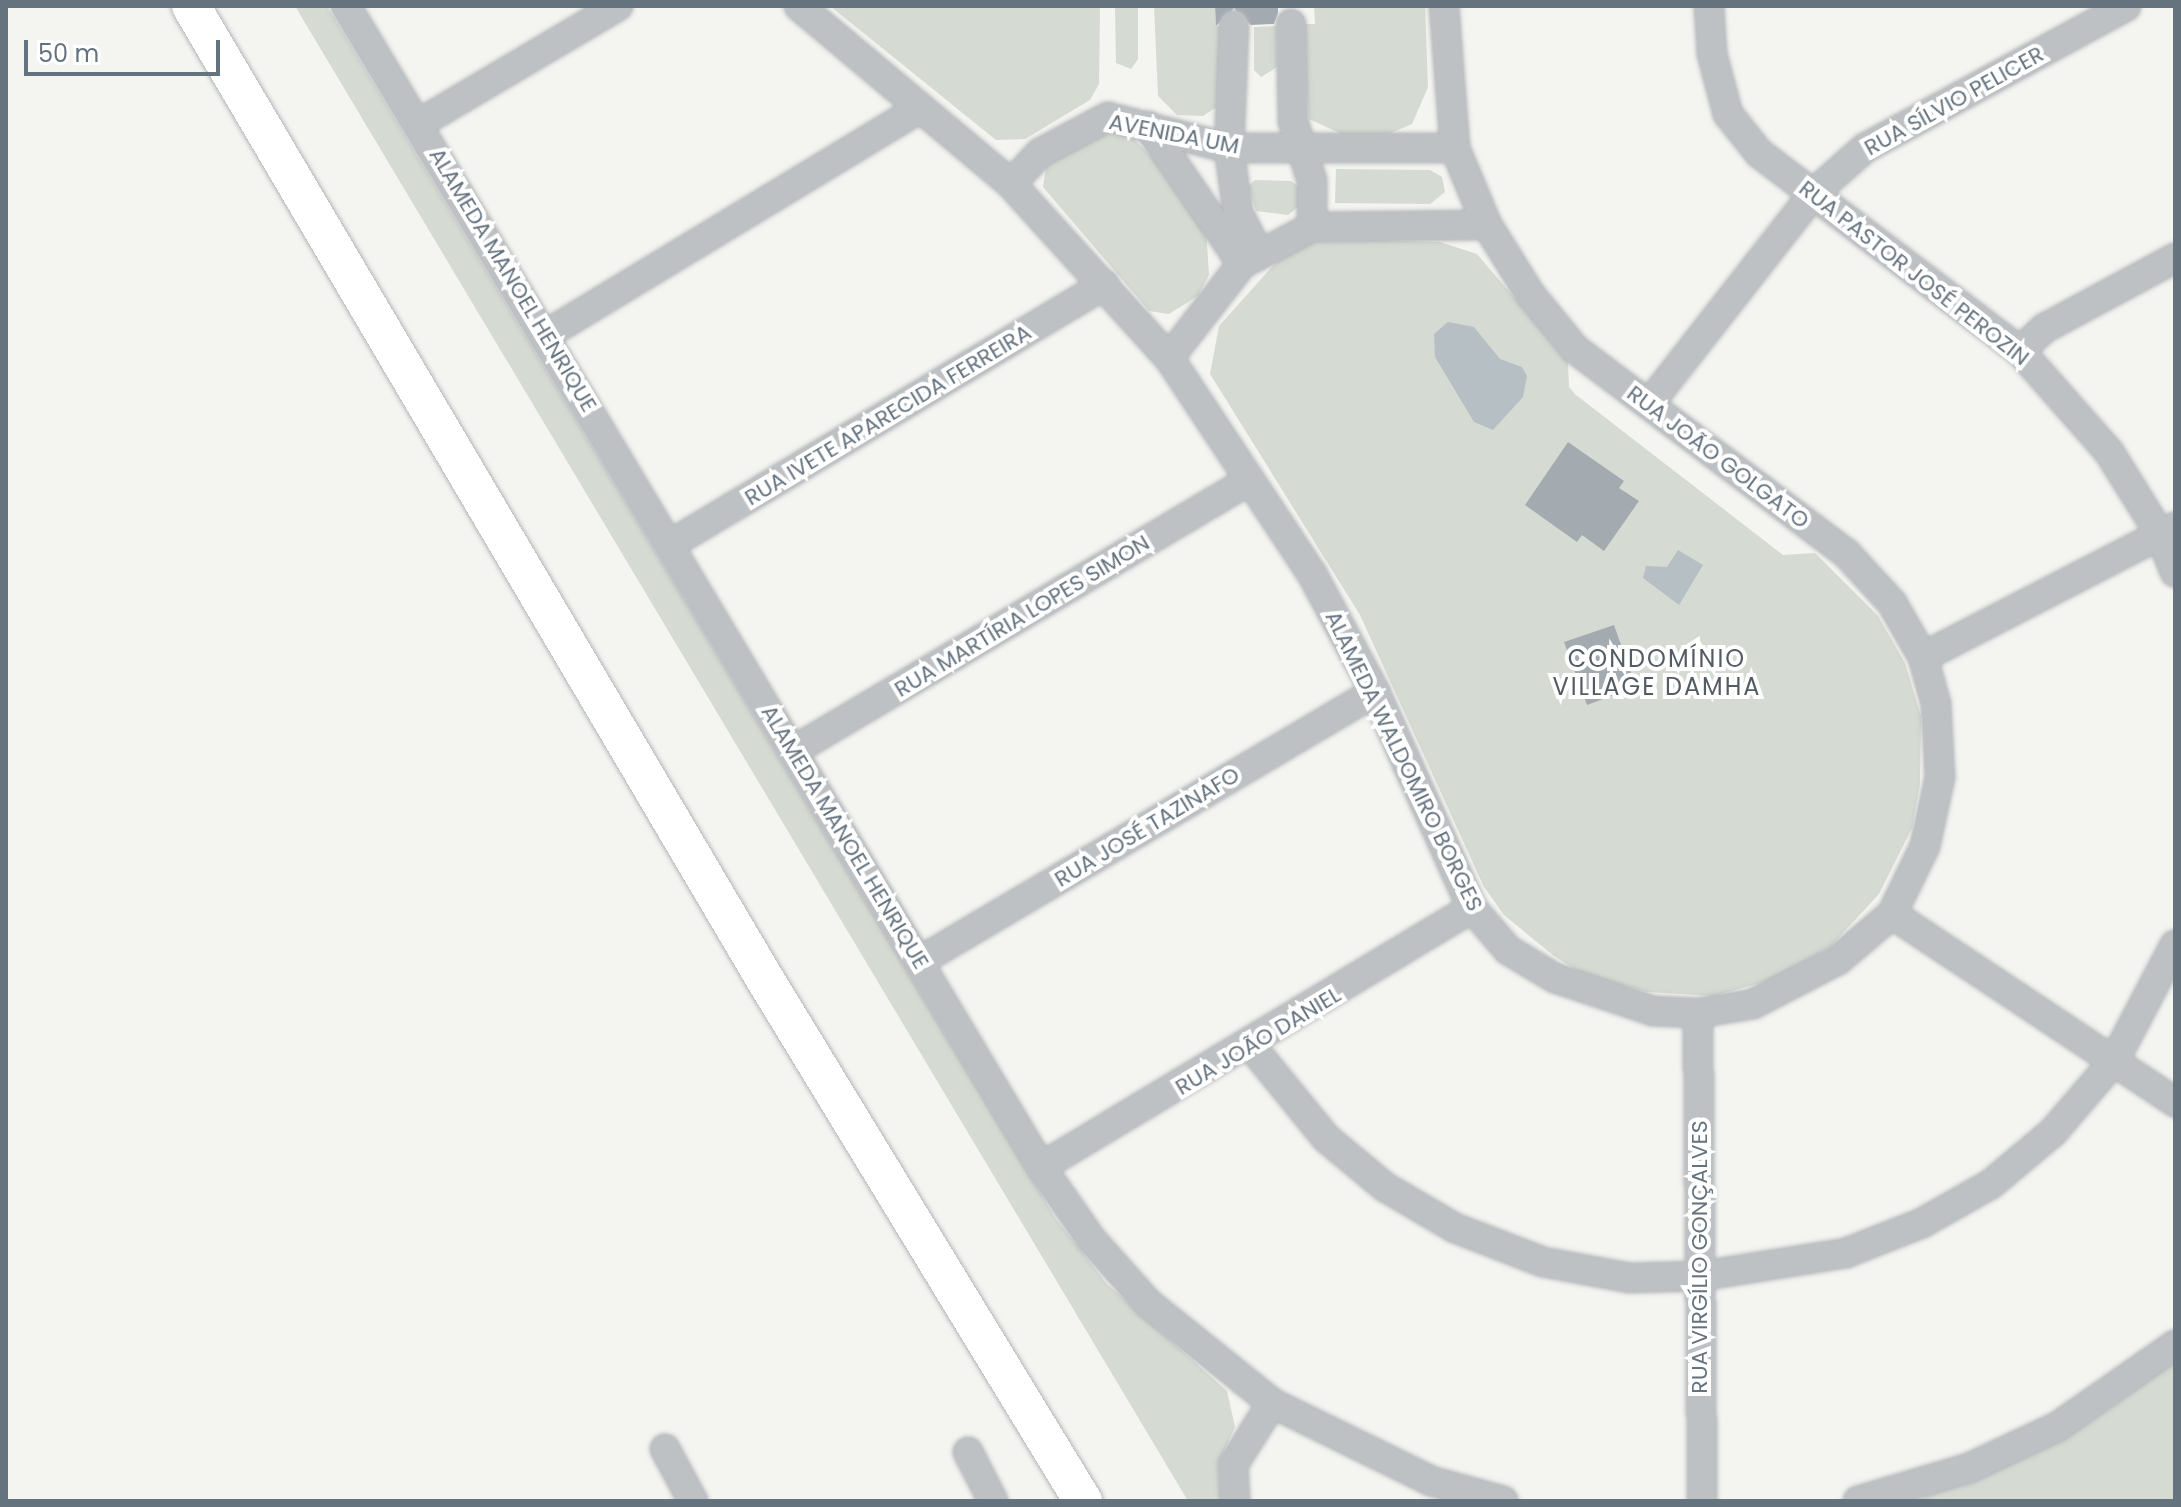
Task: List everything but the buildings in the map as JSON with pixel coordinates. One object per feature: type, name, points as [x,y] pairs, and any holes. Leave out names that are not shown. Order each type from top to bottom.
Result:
[{"type":"street","points":[[191,6],[763,976],[1083,1501]]},
{"type":"street","name":"ALAMEDA MANOEL HENRIQUE","points":[[346,6],[420,123],[1041,1167],[1091,1239],[1149,1304],[1272,1403],[1431,1481],[1503,1501]]},
{"type":"street","points":[[420,123],[618,6]]},
{"type":"street","name":"ALAMEDA WALDOMIRO BORGES","points":[[799,6],[1011,184],[1169,358],[1312,574],[1375,692],[1472,908],[1508,950],[1555,978],[1653,1011],[1698,1013],[1753,1004],[1794,986],[1838,960],[1892,914]]},
{"type":"street","name":"RUA JOÃO GOLGATO","points":[[1444,6],[1455,148],[1487,225],[1530,294],[1575,349],[1847,554],[1892,603],[1923,657],[1936,704],[1940,777],[1925,846],[1892,914]]},
{"type":"street","name":"RUA PASTOR JOSÉ PEROZIN","points":[[1709,6],[1712,54],[1728,114],[1759,153],[2020,351],[2109,452],[2168,530],[2175,572]]},
{"type":"street","name":"RUA SÍLVIO PELICER","points":[[1649,404],[1813,194],[1865,148],[2126,6]]},
{"type":"street","points":[[1291,24],[1293,121],[1314,194],[1312,227]]},
{"type":"street","points":[[1234,25],[1229,148],[1238,213],[1250,258]]},
{"type":"street","points":[[544,336],[920,108]]},
{"type":"street","name":"AVENIDA UM","points":[[1011,184],[1040,153],[1080,127],[1108,117],[1229,148],[1455,148]]},
{"type":"street","points":[[1148,126],[1250,258]]},
{"type":"street","points":[[1169,358],[1250,258],[1312,227],[1487,225]]},
{"type":"street","points":[[2020,351],[2045,328],[2175,258]]},
{"type":"street","name":"RUA IVETE APARECIDA FERREIRA","points":[[671,544],[1104,285]]},
{"type":"street","name":"RUA MARTÍRIA LOPES SIMON","points":[[793,751],[1250,480]]},
{"type":"street","points":[[1923,657],[2168,530]]},
{"type":"street","name":"RUA JOSÉ TAZINAFO","points":[[920,961],[1375,692]]},
{"type":"street","name":"RUA JOÃO DANIEL","points":[[1041,1167],[1251,1046],[1472,908]]},
{"type":"street","points":[[1892,914],[2175,1102]]},
{"type":"street","points":[[1251,1046],[1326,1138],[1385,1187],[1455,1228],[1543,1262],[1629,1278],[1701,1276],[1846,1253],[1922,1223],[2012,1167],[2053,1132],[2114,1061],[2175,945]]},
{"type":"street","name":"RUA VIRGÍLIO GONÇALVES","points":[[1698,1013],[1702,1501]]},
{"type":"street","points":[[1858,1501],[1969,1468],[2057,1427],[2175,1345]]},
{"type":"street","points":[[1235,1501],[1233,1465],[1272,1403]]},
{"type":"street","points":[[665,1449],[693,1501]]},
{"type":"street","points":[[968,1452],[993,1501]]},
{"type":"shaded area","points":[[295,6],[327,6],[1056,1219],[1107,1284],[1227,1391],[1235,1427],[1218,1464],[1221,1501],[1188,1501]]},
{"type":"shaded area","points":[[830,6],[1100,6],[1099,84],[1090,100],[1025,139],[996,140]]},
{"type":"shaded area","points":[[1115,6],[1138,6],[1138,59],[1131,69],[1116,63]]},
{"type":"shaded area","points":[[1154,6],[1215,6],[1216,26],[1226,26],[1218,106],[1203,116],[1177,115],[1158,96]]},
{"type":"shaded area","points":[[1314,6],[1425,6],[1428,87],[1412,124],[1384,136],[1346,136],[1309,119],[1302,24],[1315,24]]},
{"type":"shaded area","points":[[1276,26],[1277,67],[1261,77],[1254,70],[1254,27]]},
{"type":"shaded area","points":[[1111,130],[1134,139],[1180,187],[1206,229],[1209,275],[1198,296],[1169,314],[1149,311],[1043,187],[1047,160]]},
{"type":"shaded area","points":[[1336,169],[1430,170],[1442,177],[1445,192],[1430,204],[1335,203]]},
{"type":"shaded area","points":[[1255,180],[1291,181],[1300,188],[1301,204],[1288,215],[1256,211],[1248,186]]},
{"type":"shaded area","points":[[1339,239],[1440,242],[1477,254],[1568,361],[1569,387],[1576,395],[1783,555],[1815,553],[1878,616],[1905,663],[1921,716],[1920,784],[1912,828],[1879,894],[1830,947],[1772,980],[1713,996],[1647,992],[1584,975],[1554,956],[1504,915],[1484,887],[1360,615],[1210,374],[1219,326],[1279,259],[1306,242]]},
{"type":"shaded area","points":[[1448,322],[1474,327],[1500,359],[1522,367],[1527,376],[1523,397],[1493,430],[1474,422],[1435,357],[1434,334]]},
{"type":"shaded area","points":[[1678,550],[1703,565],[1679,605],[1643,578],[1646,566],[1667,567]]},
{"type":"shaded area","points":[[2175,1359],[2175,1501],[1914,1501],[2027,1457],[2113,1406]]},
{"type":"district","name":"CONDOMÍNIO VILLAGE DAMHA","points":[[1657,673]]}]
